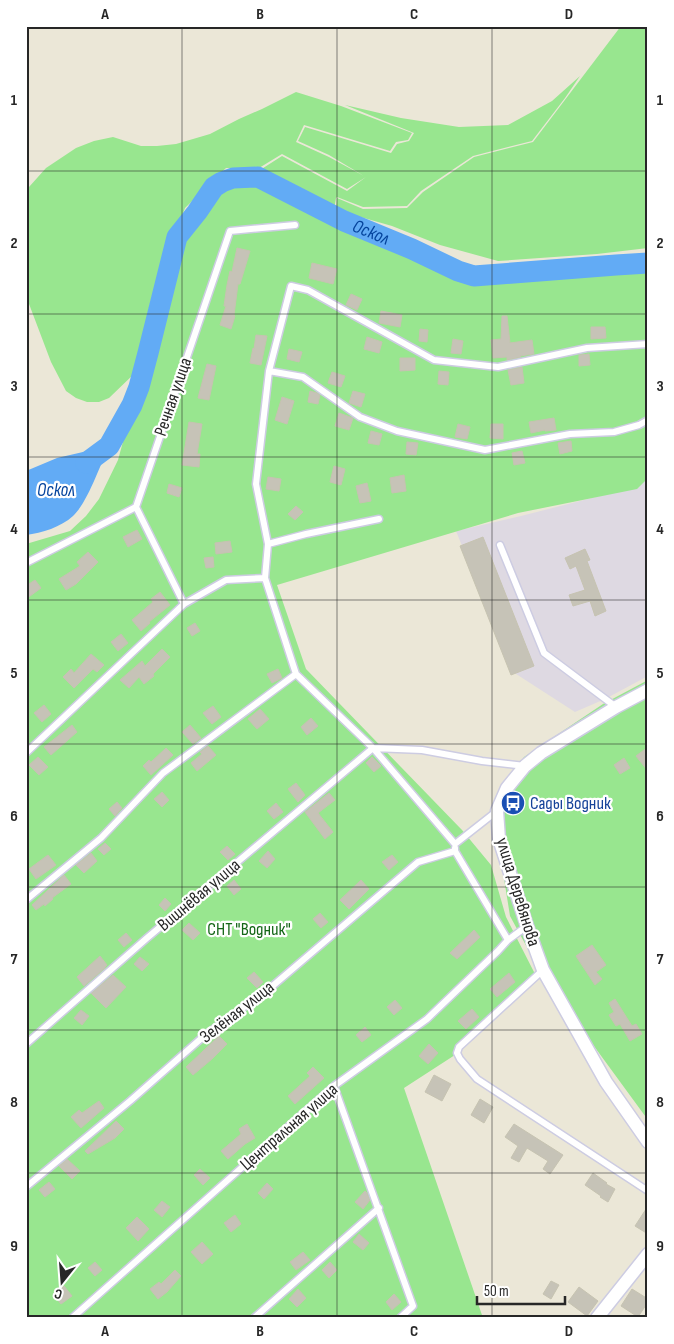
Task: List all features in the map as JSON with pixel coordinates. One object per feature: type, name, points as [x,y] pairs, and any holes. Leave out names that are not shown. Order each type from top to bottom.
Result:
[{"type":"street","name":"улица Деревянова","points":[[647,692],[616,707],[525,766],[506,788],[497,811],[500,839],[526,926],[543,970],[606,1082],[648,1142]]},
{"type":"street","points":[[597,1318],[648,1254]]},
{"type":"lane","name":"Речная улица","points":[[136,507],[230,232],[295,225]]},
{"type":"lane","points":[[508,940],[455,848],[373,748],[296,674],[265,578],[268,544],[256,484],[269,371],[292,286],[308,290],[434,360],[498,367],[587,348],[648,344]]},
{"type":"lane","points":[[269,371],[303,377],[360,417],[397,431],[485,450],[570,434],[614,432],[639,425],[648,420]]},
{"type":"lane","points":[[26,563],[136,507],[184,604]]},
{"type":"lane","points":[[268,544],[306,534],[380,520]]},
{"type":"lane","points":[[500,545],[544,653],[616,707]]},
{"type":"lane","points":[[26,752],[184,604],[226,580],[265,578]]},
{"type":"lane","points":[[26,900],[101,838],[163,774],[296,674]]},
{"type":"lane","points":[[373,748],[422,750],[482,761],[525,766]]},
{"type":"lane","name":"Вишнёвая улица","points":[[26,1044],[147,938],[373,748]]},
{"type":"lane","points":[[455,848],[497,811]]},
{"type":"lane","name":"Зелёная улица","points":[[26,1187],[130,1101],[204,1036],[269,988],[418,862],[455,848]]},
{"type":"lane","name":"Центральная улица","points":[[72,1318],[334,1086],[427,1019],[508,940],[526,926]]},
{"type":"lane","points":[[543,970],[459,1047],[457,1053],[477,1079],[648,1191]]},
{"type":"lane","points":[[334,1086],[413,1306],[400,1318]]},
{"type":"lane","points":[[254,1318],[379,1208]]},
{"type":"shaded area","points":[[648,475],[648,676],[605,699],[575,712],[513,672],[456,531],[635,487]]},
{"type":"green space","points":[[621,26],[648,26],[648,248],[597,254],[498,261],[440,245],[392,226],[336,210],[337,198],[363,209],[407,208],[423,192],[474,157],[533,142]]},
{"type":"green space","points":[[580,76],[532,141],[473,156],[421,191],[407,206],[363,207],[337,197],[334,210],[260,170],[282,156],[347,191],[366,177],[347,189],[282,154],[259,168],[226,168],[185,208],[152,296],[147,316],[146,348],[136,372],[109,398],[99,402],[87,402],[76,398],[66,391],[51,362],[26,296],[26,193],[46,168],[76,148],[94,141],[113,137],[141,146],[176,144],[210,134],[296,92],[341,106],[412,133],[408,140],[396,142],[390,151],[304,125],[296,142],[364,176],[329,155],[298,141],[305,127],[391,153],[397,144],[409,141],[414,133],[345,105],[401,118],[459,127],[508,125],[552,101]]},
{"type":"green space","name":"СНТ \"Водник\"","points":[[245,185],[265,188],[454,277],[473,283],[617,272],[648,272],[648,478],[637,489],[518,513],[277,585],[306,669],[462,830],[491,865],[506,917],[535,974],[458,1053],[404,1088],[483,1318],[26,1318],[26,544],[70,531],[86,516],[99,499],[118,460],[127,427],[140,409],[146,395],[186,241],[217,192],[230,186]]},
{"type":"green space","points":[[648,680],[648,1120],[542,975],[510,916],[492,804],[524,757],[603,704]]},
{"type":"water","name":"Оскол","points":[[109,446],[89,493],[73,516],[51,529],[26,535],[26,471],[57,458]]},
{"type":"building","points":[[237,248],[250,251],[240,284],[238,284],[235,316],[231,329],[220,325],[226,306],[224,306],[230,271],[232,272]]},
{"type":"building","points":[[312,263],[337,269],[333,284],[309,278]]},
{"type":"building","points":[[351,294],[362,299],[357,310],[346,305]]},
{"type":"building","points":[[381,311],[402,315],[400,327],[379,323]]},
{"type":"building","points":[[502,316],[507,316],[510,343],[532,340],[534,354],[507,360],[507,357],[493,358],[491,340],[501,339]]},
{"type":"building","points":[[591,327],[605,327],[606,338],[591,339]]},
{"type":"building","points":[[420,329],[428,330],[427,342],[419,341]]},
{"type":"building","points":[[256,335],[267,336],[261,365],[250,363]]},
{"type":"building","points":[[367,337],[382,342],[379,353],[364,349]]},
{"type":"building","points":[[453,339],[463,341],[461,354],[451,353]]},
{"type":"building","points":[[289,349],[302,352],[299,362],[287,359]]},
{"type":"building","points":[[589,354],[590,365],[579,366],[579,355]]},
{"type":"building","points":[[400,358],[415,358],[415,370],[400,371]]},
{"type":"building","points":[[207,364],[216,366],[209,400],[198,398]]},
{"type":"building","points":[[522,367],[524,383],[511,385],[508,370]]},
{"type":"building","points":[[439,371],[449,372],[448,385],[438,384]]},
{"type":"building","points":[[332,372],[345,376],[341,387],[328,383]]},
{"type":"building","points":[[310,391],[320,395],[318,404],[308,402]]},
{"type":"building","points":[[353,391],[365,394],[361,407],[349,403]]},
{"type":"building","points":[[282,397],[294,401],[287,424],[275,420]]},
{"type":"building","points":[[339,413],[353,418],[349,430],[335,426]]},
{"type":"building","points":[[554,418],[556,430],[531,433],[529,422]]},
{"type":"building","points":[[189,422],[202,424],[197,454],[200,454],[199,467],[182,465]]},
{"type":"building","points":[[458,424],[470,427],[467,439],[455,437]]},
{"type":"building","points":[[491,424],[503,424],[503,439],[490,438]]},
{"type":"building","points":[[371,431],[382,434],[379,445],[368,443]]},
{"type":"building","points":[[571,441],[572,451],[560,454],[558,443]]},
{"type":"building","points":[[407,442],[418,443],[416,455],[406,454]]},
{"type":"building","points":[[522,451],[525,463],[514,465],[512,453]]},
{"type":"building","points":[[334,466],[345,469],[341,485],[330,482]]},
{"type":"building","points":[[404,475],[406,491],[392,493],[390,478]]},
{"type":"building","points":[[268,477],[281,479],[279,491],[266,489]]},
{"type":"building","points":[[367,483],[371,501],[360,503],[356,486]]},
{"type":"building","points":[[169,484],[182,488],[179,497],[167,493]]},
{"type":"building","points":[[296,506],[303,512],[295,520],[288,514]]},
{"type":"building","points":[[137,530],[142,539],[128,547],[123,537]]},
{"type":"building","points":[[483,537],[534,666],[511,675],[460,546]]},
{"type":"building","points":[[230,541],[232,552],[216,554],[215,543]]},
{"type":"building","points":[[585,549],[590,560],[587,561],[606,611],[595,616],[590,601],[573,606],[569,595],[585,590],[576,566],[570,569],[565,558]]},
{"type":"building","points":[[88,552],[98,562],[76,584],[66,590],[59,579],[80,566],[77,562]]},
{"type":"building","points":[[213,557],[214,567],[206,568],[204,558]]},
{"type":"building","points":[[35,580],[41,588],[26,599],[26,586]]},
{"type":"building","points":[[160,592],[170,605],[141,631],[132,620],[153,602],[151,599]]},
{"type":"building","points":[[195,623],[200,631],[192,636],[187,628]]},
{"type":"building","points":[[121,634],[128,643],[118,651],[111,642]]},
{"type":"building","points":[[162,649],[170,657],[153,674],[154,676],[144,684],[139,677],[129,688],[120,680],[142,661],[145,666]]},
{"type":"building","points":[[91,654],[104,665],[97,672],[93,669],[74,688],[63,677],[71,669],[74,673]]},
{"type":"building","points":[[278,669],[282,678],[272,683],[267,674]]},
{"type":"building","points":[[44,705],[51,714],[42,722],[34,713]]},
{"type":"building","points":[[213,706],[221,717],[212,724],[203,713]]},
{"type":"building","points":[[260,709],[269,719],[257,729],[248,719]]},
{"type":"building","points":[[311,718],[318,726],[307,735],[301,727]]},
{"type":"building","points":[[72,725],[77,732],[51,755],[44,747]]},
{"type":"building","points":[[190,725],[201,738],[193,744],[182,732]]},
{"type":"building","points":[[208,746],[216,755],[197,771],[191,763]]},
{"type":"building","points":[[648,747],[648,771],[636,756]]},
{"type":"building","points":[[166,748],[173,755],[151,775],[143,766],[149,760],[151,762]]},
{"type":"building","points":[[38,757],[48,767],[39,775],[29,765]]},
{"type":"building","points":[[372,757],[381,766],[374,772],[366,763]]},
{"type":"building","points":[[624,758],[630,768],[620,774],[614,765]]},
{"type":"building","points":[[296,783],[305,795],[298,802],[288,789]]},
{"type":"building","points":[[162,792],[169,800],[162,807],[154,799]]},
{"type":"building","points":[[329,793],[335,800],[318,813],[333,832],[325,839],[305,812]]},
{"type":"building","points":[[117,802],[122,808],[115,816],[109,809]]},
{"type":"building","points":[[276,803],[283,812],[274,819],[267,811]]},
{"type":"building","points":[[105,843],[111,849],[104,855],[98,849]]},
{"type":"building","points":[[227,846],[235,854],[228,860],[220,852]]},
{"type":"building","points":[[268,851],[275,859],[267,868],[259,861]]},
{"type":"building","points":[[91,853],[97,861],[84,873],[76,865]]},
{"type":"building","points":[[48,855],[56,865],[36,879],[29,869]]},
{"type":"building","points":[[392,855],[398,862],[389,870],[382,862]]},
{"type":"building","points":[[64,875],[71,884],[52,898],[45,906],[44,904],[36,910],[32,905]]},
{"type":"building","points":[[234,880],[241,889],[234,895],[227,886]]},
{"type":"building","points":[[361,880],[369,889],[349,909],[340,900]]},
{"type":"building","points":[[165,898],[171,904],[165,911],[159,905]]},
{"type":"building","points":[[320,913],[328,922],[321,928],[313,919]]},
{"type":"building","points":[[189,923],[200,933],[193,940],[182,930]]},
{"type":"building","points":[[474,930],[480,937],[457,959],[450,953]]},
{"type":"building","points":[[126,933],[132,940],[124,947],[118,940]]},
{"type":"building","points":[[592,945],[606,965],[596,972],[602,979],[595,985],[576,956]]},
{"type":"building","points":[[100,956],[107,965],[84,986],[77,977]]},
{"type":"building","points":[[140,957],[149,964],[142,971],[134,964]]},
{"type":"building","points":[[254,972],[263,982],[257,988],[247,978]]},
{"type":"building","points":[[509,973],[515,982],[497,997],[490,989]]},
{"type":"building","points":[[113,975],[126,987],[106,1008],[91,993]]},
{"type":"building","points":[[615,999],[632,1026],[636,1024],[642,1034],[630,1041],[620,1024],[616,1026],[609,1015],[614,1012],[609,1003]]},
{"type":"building","points":[[395,1000],[402,1008],[394,1015],[387,1007]]},
{"type":"building","points":[[472,1009],[479,1017],[466,1029],[458,1021]]},
{"type":"building","points":[[81,1010],[89,1016],[82,1025],[74,1018]]},
{"type":"building","points":[[365,1027],[371,1035],[362,1042],[356,1035]]},
{"type":"building","points":[[219,1036],[227,1044],[193,1075],[186,1067]]},
{"type":"building","points":[[429,1044],[438,1053],[428,1064],[419,1056]]},
{"type":"building","points":[[313,1067],[324,1078],[295,1104],[288,1096],[310,1076],[307,1073]]},
{"type":"building","points":[[434,1075],[451,1084],[442,1101],[425,1092]]},
{"type":"building","points":[[480,1099],[493,1107],[484,1123],[471,1115]]},
{"type":"building","points":[[99,1101],[104,1108],[81,1128],[71,1117],[79,1110],[82,1113]]},
{"type":"building","points":[[116,1121],[124,1129],[115,1138],[88,1154],[85,1151]]},
{"type":"building","points":[[247,1124],[255,1138],[228,1159],[221,1151],[241,1134],[239,1129]]},
{"type":"building","points":[[514,1124],[563,1155],[550,1174],[543,1169],[548,1161],[527,1148],[519,1162],[511,1158],[518,1146],[505,1137]]},
{"type":"building","points":[[67,1159],[80,1171],[72,1179],[59,1166]]},
{"type":"building","points":[[200,1169],[210,1178],[203,1185],[194,1175]]},
{"type":"building","points":[[593,1173],[615,1189],[608,1202],[585,1185]]},
{"type":"building","points":[[49,1182],[55,1189],[45,1197],[39,1190]]},
{"type":"building","points":[[267,1183],[273,1189],[264,1199],[258,1193]]},
{"type":"building","points":[[365,1191],[370,1200],[363,1209],[355,1202]]},
{"type":"building","points":[[162,1201],[170,1207],[162,1217],[154,1210]]},
{"type":"building","points":[[648,1206],[648,1234],[635,1226]]},
{"type":"building","points":[[235,1215],[241,1224],[231,1232],[224,1223]]},
{"type":"building","points":[[137,1217],[149,1229],[138,1241],[126,1228]]},
{"type":"building","points":[[359,1234],[369,1243],[363,1250],[353,1242]]},
{"type":"building","points":[[202,1242],[213,1254],[202,1264],[191,1252]]},
{"type":"building","points":[[303,1252],[310,1260],[296,1270],[290,1262]]},
{"type":"building","points":[[95,1262],[102,1270],[95,1276],[88,1268]]},
{"type":"building","points":[[330,1262],[337,1270],[329,1278],[322,1270]]},
{"type":"building","points":[[175,1270],[181,1276],[158,1299],[150,1289],[159,1282],[161,1284]]},
{"type":"building","points":[[551,1281],[559,1285],[551,1299],[543,1294]]},
{"type":"building","points":[[64,1286],[72,1296],[61,1304],[53,1294]]},
{"type":"building","points":[[579,1287],[598,1301],[587,1316],[568,1302]]},
{"type":"building","points":[[298,1289],[306,1298],[297,1307],[289,1299]]},
{"type":"building","points":[[632,1289],[648,1299],[638,1317],[621,1306]]},
{"type":"building","points":[[394,1294],[401,1302],[392,1310],[386,1302]]},
{"type":"waterway","name":"Оскол","points":[[86,463],[109,446],[132,405],[139,387],[177,237],[214,187],[233,178],[258,177],[344,221],[412,249],[458,271],[474,276],[648,263]]},
{"type":"place","name":"Сады Водник","points":[[513,803]]}]
